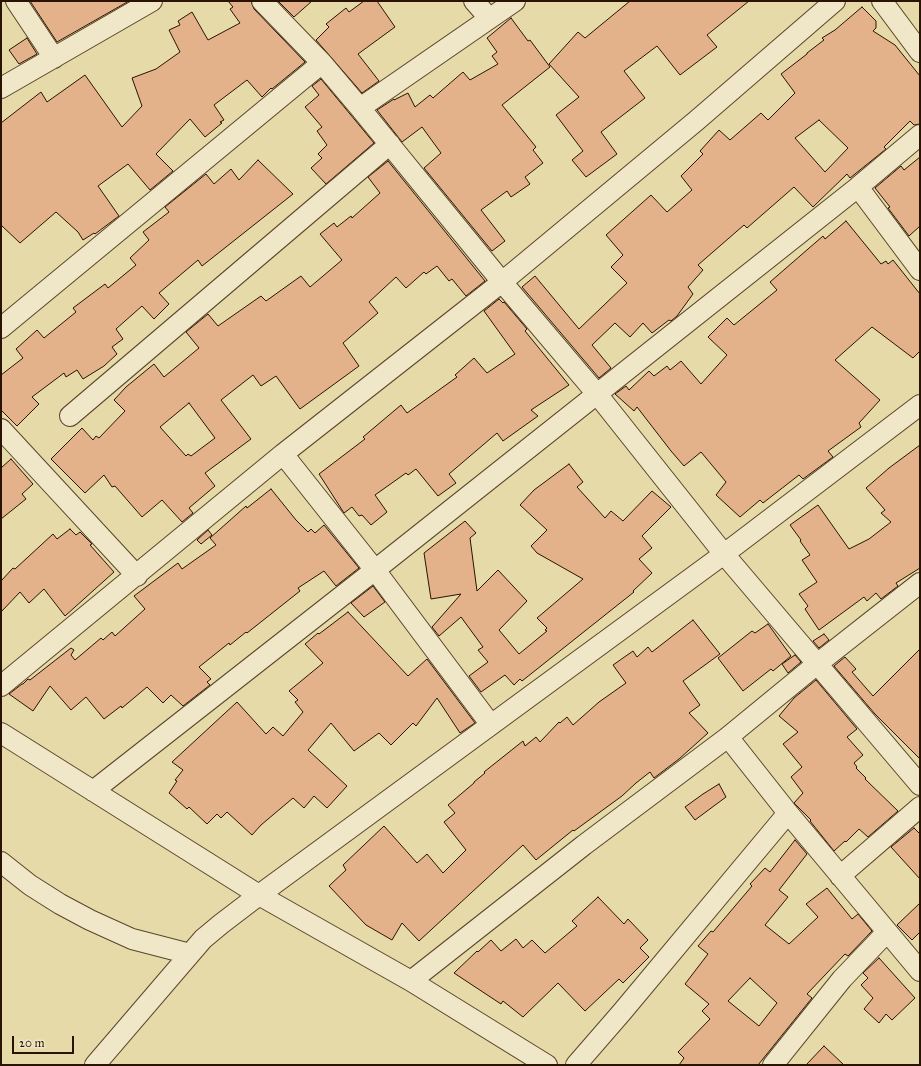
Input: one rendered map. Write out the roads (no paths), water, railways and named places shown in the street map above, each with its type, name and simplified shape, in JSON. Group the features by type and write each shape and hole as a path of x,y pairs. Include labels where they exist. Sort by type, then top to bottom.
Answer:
{"street":[{"path":"16,1 54,58"},
{"path":"1,88 152,1"},
{"path":"262,1 322,63 360,108 502,282 597,394 724,554 920,785"},
{"path":"474,1 490,18"},
{"path":"360,108 515,1"},
{"path":"1,686 137,576 283,454 502,282 696,121 835,1"},
{"path":"882,1 920,52"},
{"path":"1,328 322,63"},
{"path":"93,791 375,570 858,187 920,136"},
{"path":"70,416 390,144"},
{"path":"858,187 920,270"},
{"path":"95,1065 203,939 259,895 724,554 920,405"},
{"path":"1,429 137,576"},
{"path":"283,454 375,570 490,725"},
{"path":"411,981 584,845 728,737 817,664 920,583"},
{"path":"1,733 259,895 411,981 547,1065"},
{"path":"728,737 788,813 920,971"},
{"path":"840,876 920,807"},
{"path":"576,1065 788,813"},
{"path":"1,862 30,885 60,904 90,920 132,939 190,954"},
{"path":"773,1065 842,979 887,932"}]}
